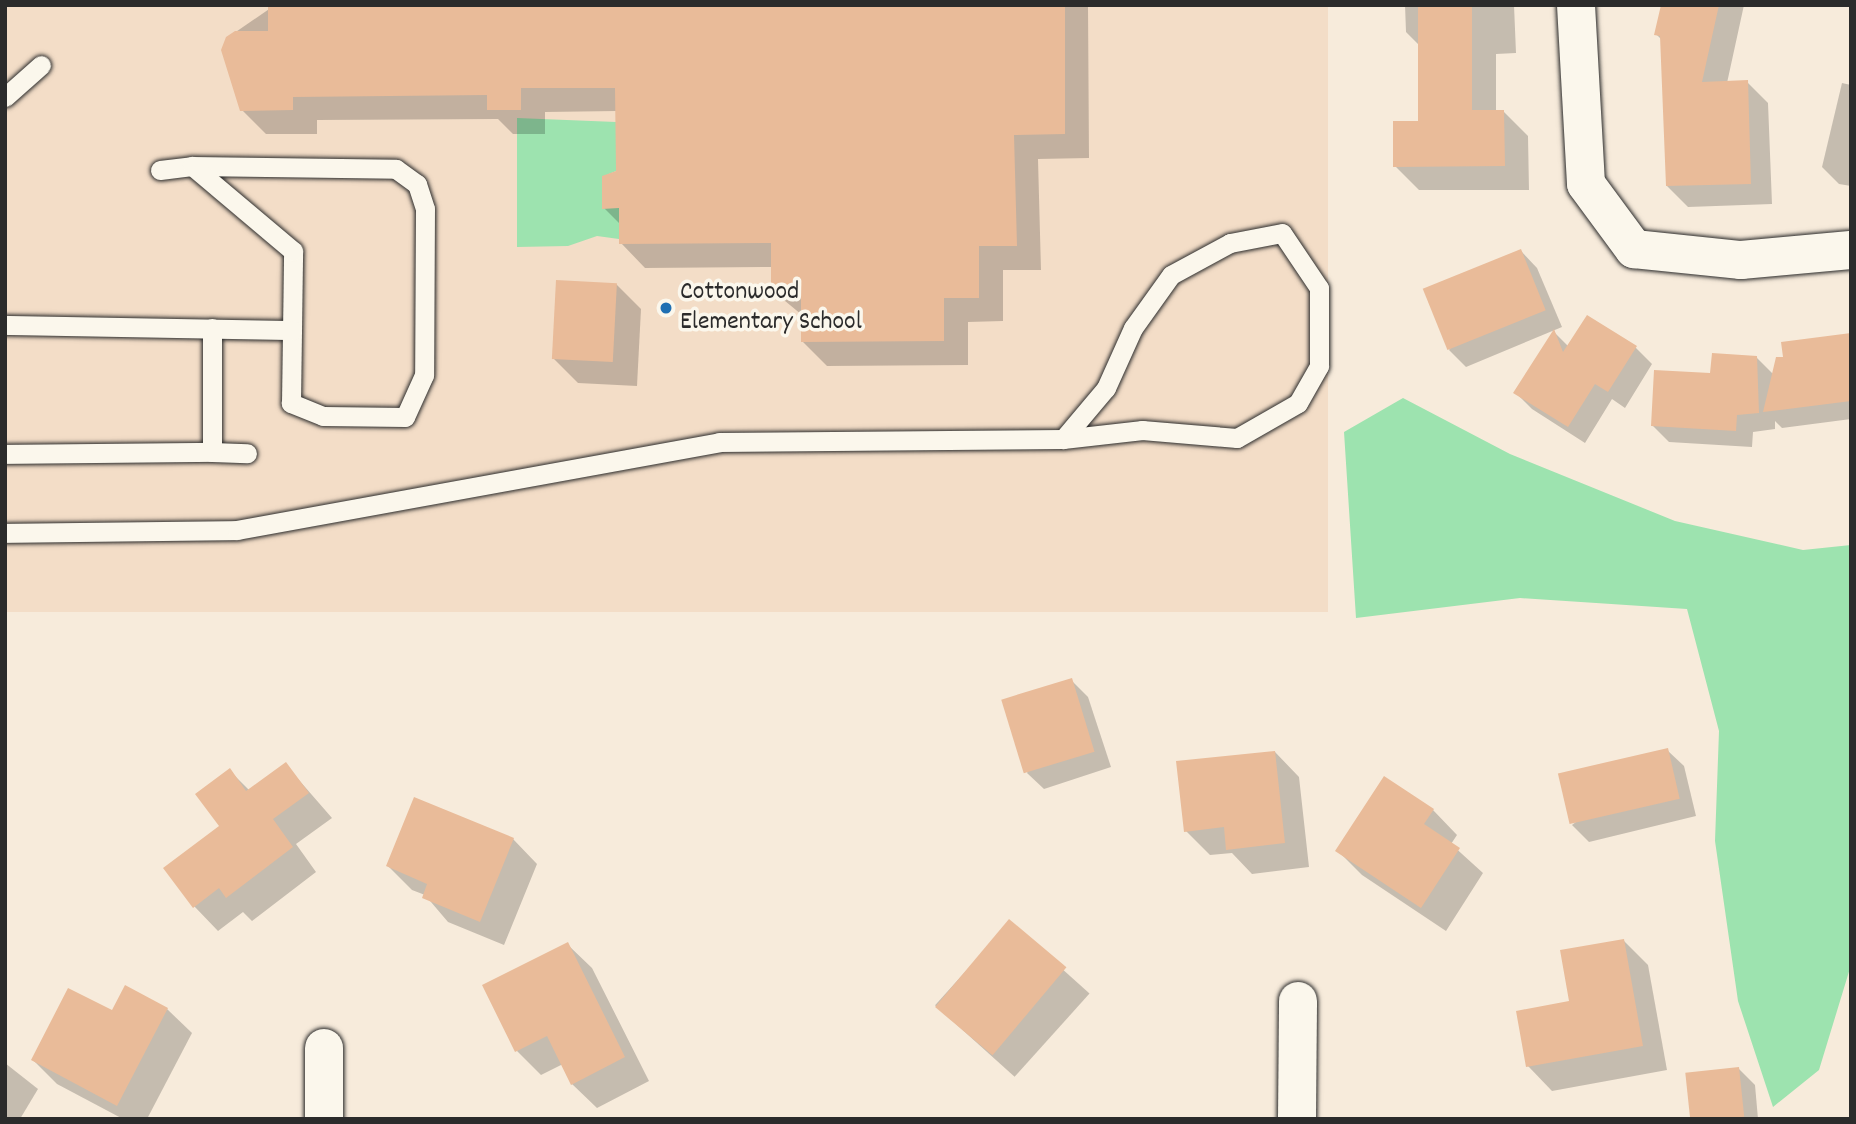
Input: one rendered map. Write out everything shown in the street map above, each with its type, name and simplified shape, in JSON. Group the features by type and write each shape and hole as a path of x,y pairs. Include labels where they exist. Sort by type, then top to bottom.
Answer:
{"street":[{"path":"1576,5 1586,184 1634,249 1741,260 1851,250"},
{"path":"1297,1119 1298,1001"},
{"path":"324,1048 324,1119"}],"lane":[{"path":"5,97 41,65"},
{"path":"160,170 192,166 396,169 417,184 425,208 424,374 405,417 323,416 291,403 293,251 192,166"},
{"path":"5,534 237,530 719,442 1063,439 1142,430 1237,438 1298,403 1319,366 1319,288 1282,233 1230,243 1171,275 1133,328 1106,388 1063,439"},
{"path":"5,325 292,330"},
{"path":"212,328 212,452"},
{"path":"5,454 247,453"}],"shaded area":[{"name":"Cottonwood Elementary School","path":"5,5 1328,5 1328,612 5,612"}],"green space":[{"path":"517,118 616,122 616,171 602,177 603,208 619,208 619,239 597,236 568,246 517,247"},
{"path":"1403,398 1510,454 1675,521 1803,550 1851,545 1851,965 1819,1070 1773,1107 1738,1001 1715,841 1719,731 1687,609 1520,598 1356,618 1344,432"}],"building":[{"path":"268,5 1065,5 1065,134 1014,135 1017,246 979,246 979,298 944,298 944,341 801,342 801,292 771,292 771,243 619,244 619,208 602,209 602,176 616,171 615,88 521,88 521,110 487,110 487,95 293,97 293,110 240,111 221,50 226,37 235,31 268,31"},
{"path":"1418,5 1472,5 1472,110 1504,110 1505,166 1393,167 1393,121 1418,121"},
{"path":"1661,5 1719,5 1702,82 1748,80 1751,184 1666,186 1660,36 1654,35"},
{"path":"1521,249 1546,310 1447,350 1423,289"},
{"path":"556,280 617,283 613,362 552,359"},
{"path":"1587,315 1637,346 1608,392 1595,384 1568,427 1513,393 1554,329 1563,352"},
{"path":"1851,333 1851,401 1763,412 1776,357 1783,357 1781,342"},
{"path":"1712,353 1757,356 1759,413 1737,415 1736,431 1651,426 1654,370 1710,373"},
{"path":"1072,678 1095,752 1024,773 1001,700"},
{"path":"1668,748 1680,799 1570,824 1558,773"},
{"path":"1275,751 1285,843 1226,850 1224,827 1184,832 1176,761"},
{"path":"286,762 309,793 273,819 293,847 226,898 219,888 193,908 163,868 219,826 195,794 230,768 246,791"},
{"path":"1384,776 1434,809 1424,824 1460,848 1421,908 1335,851"},
{"path":"414,797 514,838 480,922 422,898 427,884 386,866"},
{"path":"1009,919 1066,967 993,1055 935,1007"},
{"path":"1624,939 1643,1046 1526,1067 1516,1011 1569,1001 1560,950"},
{"path":"568,942 625,1057 571,1085 547,1036 515,1052 482,985"},
{"path":"125,985 168,1008 117,1106 31,1060 68,988 112,1010"},
{"path":"1739,1067 1744,1117 1690,1119 1685,1073"}],"place":[{"name":"Cottonwood Elementary School","path":"666,308"}]}
